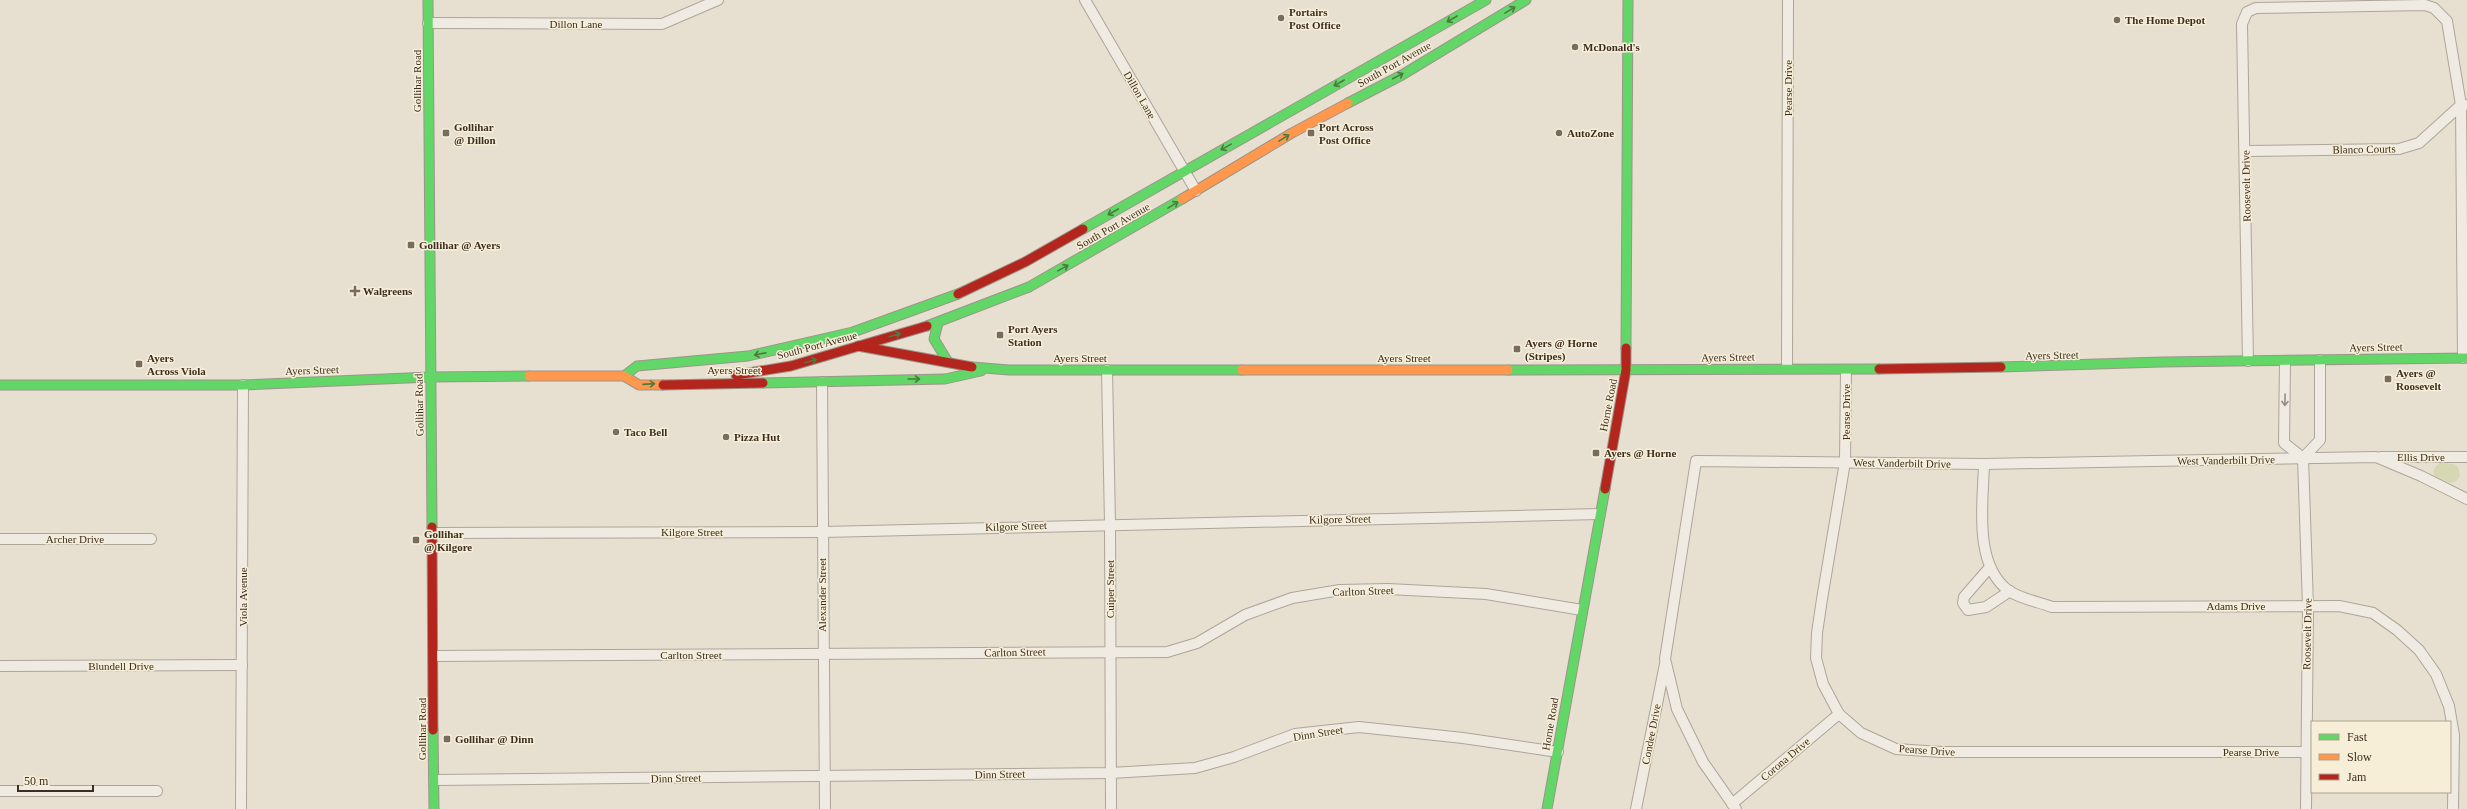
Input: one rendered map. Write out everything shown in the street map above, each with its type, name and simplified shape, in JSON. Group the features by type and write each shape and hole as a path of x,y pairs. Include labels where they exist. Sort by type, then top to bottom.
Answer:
{"main road":[{"name":"Gollihar Road","path":"428,0 434,809"},
{"name":"South Port Avenue","path":"852,332 924,308 994,278 1486,0"},
{"name":"South Port Avenue","path":"676,383 791,366 938,323 1029,287 1139,226 1292,133 1408,71 1526,0"},
{"name":"Horne Road","path":"1547,809 1626,370 1628,0"},
{"path":"938,323 934,339 948,362"},
{"name":"Ayers Street","path":"624,376 637,366 748,356 852,332"},
{"name":"Ayers Street","path":"858,346 989,369 1107,370 1626,370 1787,368 1846,370 2286,360 2465,358"},
{"name":"Ayers Street","path":"0,384 243,385 431,377 624,376 639,385 676,383 945,379 989,369"}],"street":[{"name":"Dillon Lane","path":"428,23 662,24 718,0"},
{"name":"Dillon Lane","path":"1085,0 1196,191"},
{"name":"Pearse Drive","path":"1787,368 1788,0"},
{"name":"Roosevelt Drive","path":"2248,361 2246,151 2242,24 2247,12 2256,8 2336,3"},
{"path":"2336,3 2425,5 2434,8 2447,21 2464,105 2465,358"},
{"name":"Blanco Courts","path":"2246,151 2399,149 2419,143 2464,105"},
{"path":"2286,360 2284,443 2303,458 2320,440 2320,360"},
{"name":"Cuiper Street","path":"1107,370 1110,523 1111,809"},
{"name":"Pearse Drive","path":"1846,370 1845,462 1820,612 1816,658 1823,684 1839,714 1861,733 1896,749 1941,752 2305,752"},
{"name":"Alexander Street","path":"822,382 822,655 825,809"},
{"name":"Viola Avenue","path":"241,809 243,385"},
{"name":"West Vanderbilt Drive","path":"1734,806 1703,762 1677,709 1665,659 1696,461 1984,464 2376,457 2421,476 2467,499"},
{"name":"Ellis Drive","path":"2376,457 2467,457"},
{"name":"Roosevelt Drive","path":"2303,458 2308,606 2305,752 2306,809"},
{"name":"Adams Drive","path":"1984,464 1982,530 1990,567 2010,591 2052,607 2340,606 2373,613 2397,630 2419,650 2436,674 2449,706 2454,735 2453,809"},
{"name":"Kilgore Street","path":"433,533 823,532 1110,523 1600,514"},
{"name":"Archer Drive","path":"0,539 151,539"},
{"path":"1990,567 1964,597 1964,603 1968,610 1986,607 2010,591"},
{"name":"Carlton Street","path":"434,656 822,655 1110,651 1167,652 1197,643 1245,615 1292,598 1340,590 1388,589 1486,594 1582,610"},
{"name":"Condee Drive","path":"1636,809 1665,659"},
{"name":"Blundell Drive","path":"0,666 242,665"},
{"name":"Corona Drive","path":"1734,806 1839,714"},
{"name":"Dinn Street","path":"434,780 1111,773 1194,768 1234,757 1295,734 1359,727 1463,738 1558,752"},
{"path":"0,791 157,791"}],"green space":[{"path":"2440,463 2454,464 2458,467 2460,475 2457,481 2450,483 2435,477 2433,471"}],"traffic: fast":[{"path":"428,0 432,527"},
{"path":"1083,229 1486,0"},
{"path":"1348,103 1402,75 1526,0"},
{"path":"1626,348 1628,0"},
{"path":"927,326 1029,287 1182,199"},
{"path":"624,376 637,366 748,356 853,332 958,294"},
{"path":"938,323 934,339 948,362"},
{"path":"2001,367 2162,362 2467,358"},
{"path":"972,367 1009,370 1242,370"},
{"path":"1508,370 1879,369"},
{"path":"763,383 945,379 981,371"},
{"path":"0,385 243,385 431,377 529,376"},
{"path":"1547,809 1605,489"},
{"path":"433,730 434,809"}],"traffic: slow":[{"path":"1182,199 1292,133 1348,103"},
{"path":"1242,370 1508,370"},
{"path":"529,376 624,376 639,385 663,385"}],"traffic: jam":[{"path":"958,294 1025,262 1083,229"},
{"path":"736,375 791,366 927,326"},
{"path":"858,346 972,367"},
{"path":"1605,489 1626,370 1626,348"},
{"path":"1879,369 2001,367"},
{"path":"663,385 763,383"},
{"path":"432,527 433,730"}],"place":[{"name":"Portairs Post Office","path":"1281,18"},
{"name":"The Home Depot","path":"2117,20"},
{"name":"McDonald's","path":"1575,47"},
{"name":"Gollihar @ Dillon","path":"446,133"},
{"name":"Port Across Post Office","path":"1311,133"},
{"name":"AutoZone","path":"1559,133"},
{"name":"Gollihar @ Ayers","path":"411,245"},
{"name":"Walgreens","path":"355,291"},
{"name":"Port Ayers Station","path":"1000,335"},
{"name":"Ayers @ Horne (Stripes)","path":"1517,349"},
{"name":"Ayers Across Viola","path":"139,364"},
{"name":"Ayers @ Roosevelt","path":"2388,379"},
{"name":"Taco Bell","path":"616,432"},
{"name":"Pizza Hut","path":"726,437"},
{"name":"Ayers @ Horne","path":"1596,453"},
{"name":"Gollihar @ Kilgore","path":"416,540"},
{"name":"Gollihar @ Dinn","path":"447,739"}]}
